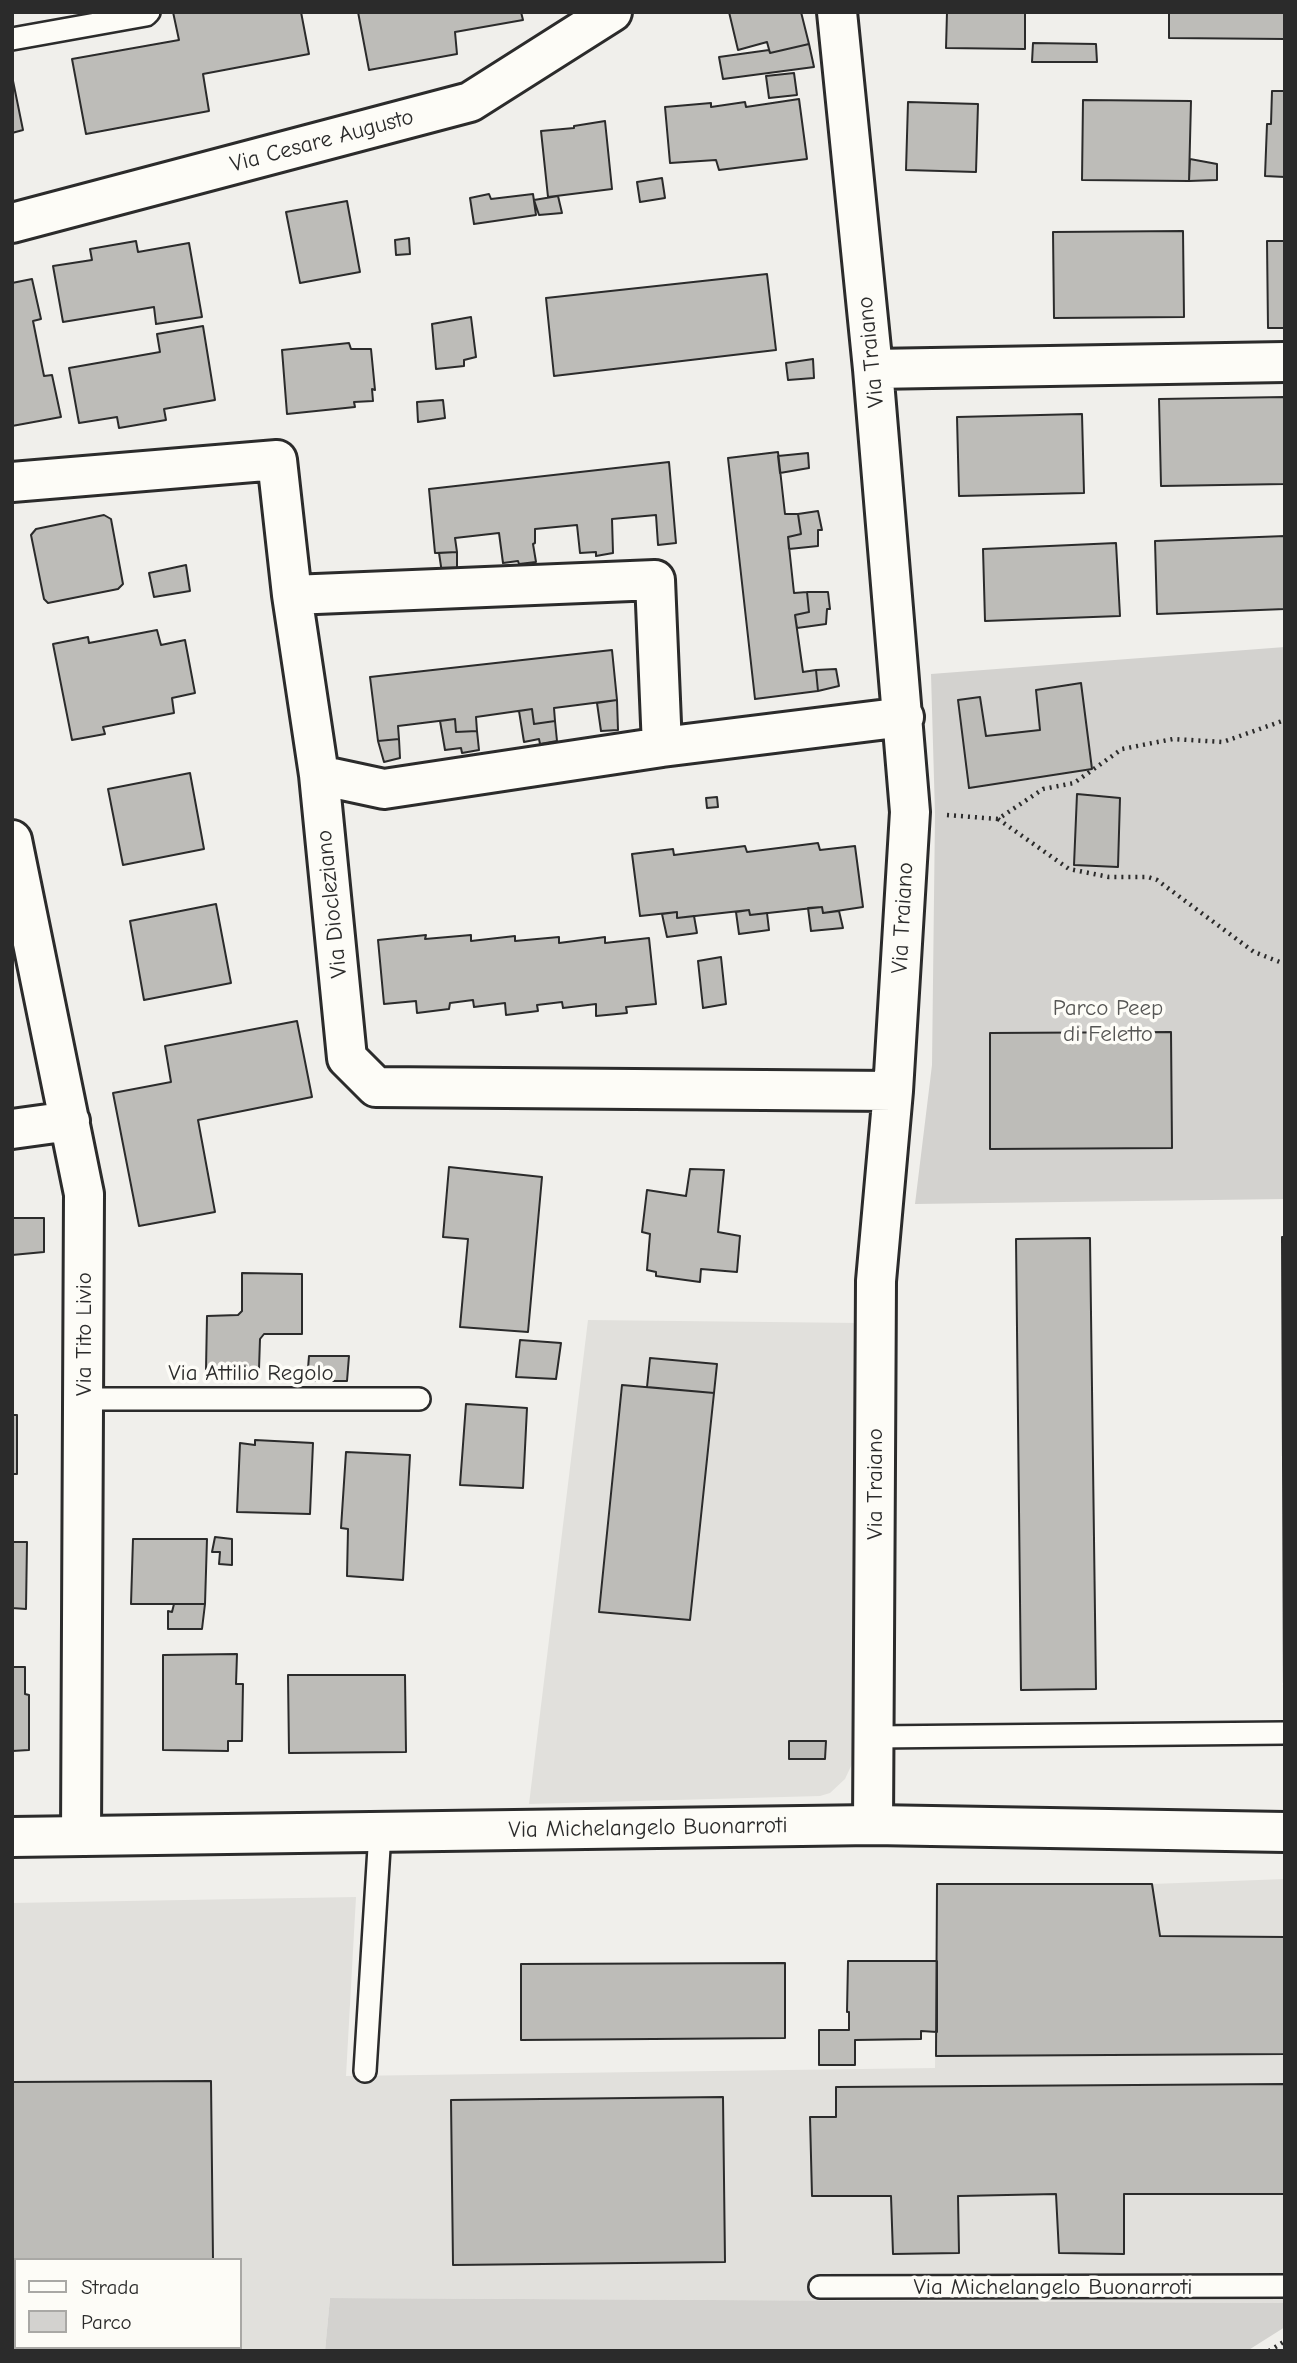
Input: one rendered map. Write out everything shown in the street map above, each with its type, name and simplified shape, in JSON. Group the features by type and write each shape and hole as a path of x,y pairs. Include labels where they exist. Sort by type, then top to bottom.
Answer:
{"street":[{"name":"Via Cesare Augusto","path":"12,223 470,102 612,12"},
{"name":"Via Traiano","path":"837,12 873,369 910,812 893,1091 876,1281 873,1825"},
{"path":"873,369 1285,362"},
{"name":"Via Diocleziano","path":"12,482 276,460 292,595 319,775 347,1058 376,1087 893,1091"},
{"path":"292,595 655,580 662,747"},
{"path":"319,775 384,789 662,747 904,717"},
{"name":"Via Tito Livio","path":"12,840 84,1194 81,1836"},
{"path":"12,1129 70,1121"},
{"name":"Via Michelangelo Buonarroti","path":"12,1838 873,1825 1285,1832"}],"lane":[{"path":"12,39 146,15 149,12"},
{"name":"Via Attilio Regolo","path":"83,1399 419,1399"},
{"path":"874,1738 1285,1733"},
{"path":"365,2071 380,1832"},
{"name":"Via Michelangelo Buonarroti","path":"820,2287 1285,2286"}],"path":[{"path":"998,819 1043,789 1074,783 1122,749 1173,739 1223,742 1285,720"},
{"path":"910,812 998,819 1069,869 1093,876 1148,877 1157,880 1254,952 1285,964"},
{"path":"1269,2351 1285,2340"}],"shaded area":[{"path":"588,1320 860,1323 853,1750 852,1764 845,1779 830,1793 820,1796 529,1804"},
{"path":"1285,1879 1285,2303 330,2298 325,2351 12,2351 12,1903 356,1897 346,2076 935,2068 937,1884 1152,1884"}],"green space":[{"name":"Parco Peep di Feletto","path":"1285,647 1285,1199 915,1204 932,1065 935,814 931,674"},
{"path":"330,2298 1285,2303 1285,2327 1247,2351 325,2351"}],"building":[{"path":"173,12 301,12 309,54 203,74 209,111 86,134 72,59 179,40"},
{"path":"358,12 521,12 523,20 455,32 457,54 369,70"},
{"path":"729,12 801,12 809,44 770,53 767,42 738,50"},
{"path":"947,12 1025,12 1025,49 946,48"},
{"path":"1169,12 1285,12 1285,39 1169,38"},
{"path":"1033,43 1096,44 1097,62 1032,62"},
{"path":"809,44 814,67 723,79 719,57 769,50 770,53"},
{"path":"794,73 797,95 769,98 766,76"},
{"path":"12,76 23,130 12,133"},
{"path":"1272,91 1285,91 1285,177 1265,176 1267,124 1271,124"},
{"path":"799,99 807,159 719,170 716,160 670,163 665,107 711,103 711,107 745,102 746,107"},
{"path":"1083,100 1191,101 1189,181 1082,180"},
{"path":"908,102 978,104 976,172 906,170"},
{"path":"605,121 612,189 548,197 541,131 574,128"},
{"path":"1190,159 1217,164 1217,180 1189,181"},
{"path":"662,178 665,198 640,202 637,182"},
{"path":"489,194 491,199 533,194 536,215 474,224 470,198"},
{"path":"558,196 562,213 539,215 534,200"},
{"path":"347,201 360,272 300,283 286,212"},
{"path":"1183,231 1184,317 1054,318 1053,232"},
{"path":"409,238 410,254 396,255 395,240"},
{"path":"136,241 138,252 189,243 202,317 156,324 154,307 63,322 53,266 92,260 90,249"},
{"path":"1267,241 1285,241 1285,328 1268,328"},
{"path":"767,274 776,350 554,376 546,298"},
{"path":"32,279 41,319 33,321 44,376 52,375 61,417 12,426 12,283"},
{"path":"471,317 476,357 464,360 464,366 436,369 432,324"},
{"path":"203,326 215,400 164,409 166,420 119,428 117,417 79,423 69,368 160,352 157,334"},
{"path":"349,343 351,349 371,349 375,390 372,389 373,401 354,402 355,407 287,414 282,350"},
{"path":"813,359 814,378 788,380 786,363"},
{"path":"1285,397 1285,484 1161,486 1159,399"},
{"path":"443,400 445,418 418,422 417,402"},
{"path":"1082,414 1084,493 959,496 957,417"},
{"path":"778,452 785,514 798,514 801,534 788,537 794,593 807,592 809,612 795,615 803,672 816,670 818,691 755,699 728,458"},
{"path":"808,453 809,468 780,473 778,456"},
{"path":"669,462 676,543 658,545 656,515 612,519 613,553 596,556 596,552 580,553 577,525 535,529 533,544 536,562 503,563 499,533 455,538 457,552 435,553 429,489"},
{"path":"818,511 822,530 818,530 818,546 789,549 788,537 801,534 798,514"},
{"path":"104,515 111,519 123,584 118,589 48,603 44,599 31,535 36,529"},
{"path":"1285,536 1285,609 1157,614 1155,541"},
{"path":"1116,543 1120,616 985,621 983,549"},
{"path":"457,552 457,571 442,573 439,553"},
{"path":"186,565 190,591 154,597 149,573"},
{"path":"807,592 828,592 830,609 827,609 826,624 797,628 795,615 809,612"},
{"path":"157,630 161,645 185,640 195,693 172,698 174,713 103,727 105,734 72,740 53,644 88,637 89,643"},
{"path":"612,650 617,700 554,708 555,721 534,724 532,709 476,717 477,731 456,732 455,719 398,726 399,739 378,741 370,677"},
{"path":"836,669 839,686 818,691 816,670"},
{"path":"1081,683 1092,769 969,788 958,700 980,697 986,736 1040,730 1036,690"},
{"path":"617,700 618,730 601,731 597,703"},
{"path":"532,709 534,724 555,721 557,741 540,744 539,739 524,742 519,711"},
{"path":"455,719 456,732 477,731 479,750 462,753 461,748 445,750 440,721"},
{"path":"399,739 400,758 384,762 378,741"},
{"path":"190,773 204,849 123,865 108,789"},
{"path":"1077,794 1120,798 1118,867 1074,865"},
{"path":"717,797 718,807 707,808 706,798"},
{"path":"818,843 820,850 855,846 863,907 823,913 822,907 750,915 749,910 677,918 677,912 640,916 632,854 673,849 674,855 745,846 747,852"},
{"path":"216,904 231,983 144,1000 130,921"},
{"path":"822,907 823,913 839,911 843,928 811,931 808,908"},
{"path":"749,910 750,915 767,913 769,930 739,934 736,912"},
{"path":"677,912 677,918 694,916 697,933 667,937 662,914"},
{"path":"426,935 425,939 471,935 471,941 515,936 515,941 559,937 559,943 605,937 605,943 649,938 656,1004 626,1007 627,1013 596,1016 596,1004 563,1008 562,1002 537,1005 538,1011 506,1015 505,1003 474,1007 473,1000 450,1003 449,1009 417,1013 416,1001 384,1004 378,940"},
{"path":"721,957 726,1004 703,1008 698,961"},
{"path":"297,1021 312,1097 198,1120 215,1212 139,1226 113,1093 171,1082 165,1046"},
{"path":"1171,1032 1172,1148 990,1149 990,1033"},
{"path":"449,1167 542,1177 528,1332 460,1327 468,1239 443,1237"},
{"path":"690,1169 724,1170 718,1232 740,1236 737,1272 701,1269 700,1282 656,1276 656,1272 647,1270 650,1234 642,1232 647,1190 686,1196"},
{"path":"12,1218 44,1218 44,1252 12,1255"},
{"path":"1282,1237 1285,1237 1285,1688 1284,1688"},
{"path":"1090,1238 1096,1689 1021,1690 1016,1239"},
{"path":"242,1273 302,1274 302,1334 264,1334 260,1339 259,1369 206,1369 207,1316 238,1315 242,1311"},
{"path":"520,1340 561,1343 556,1379 516,1377"},
{"path":"309,1356 349,1356 347,1381 307,1381"},
{"path":"650,1358 717,1364 714,1393 647,1387"},
{"path":"622,1385 714,1393 690,1620 599,1612"},
{"path":"466,1404 527,1408 523,1488 460,1485"},
{"path":"12,1415 17,1415 17,1474 12,1474"},
{"path":"255,1440 313,1443 310,1514 237,1512 240,1443 255,1445"},
{"path":"346,1452 410,1455 403,1580 347,1576 348,1529 341,1528"},
{"path":"215,1537 232,1539 232,1565 219,1564 220,1552 212,1552"},
{"path":"133,1539 207,1539 205,1604 131,1604"},
{"path":"12,1542 27,1542 26,1609 12,1608"},
{"path":"174,1604 205,1604 202,1629 168,1629 168,1611 172,1612"},
{"path":"237,1654 236,1684 243,1684 242,1741 228,1741 228,1751 163,1750 163,1655"},
{"path":"12,1667 25,1667 25,1694 29,1695 29,1750 12,1751"},
{"path":"288,1675 405,1675 406,1752 289,1753"},
{"path":"789,1741 826,1741 825,1759 789,1759"},
{"path":"937,1884 1152,1884 1160,1936 1285,1937 1285,2054 936,2056"},
{"path":"848,1961 937,1961 937,2032 921,2031 921,2039 855,2040 855,2065 819,2065 819,2030 849,2030"},
{"path":"785,1963 785,2038 521,2040 521,1964"},
{"path":"211,2081 213,2258 14,2258 14,2349 213,2351 12,2351 12,2082"},
{"path":"1285,2084 1285,2194 1124,2194 1124,2254 1059,2253 1056,2194 958,2196 959,2253 893,2254 891,2196 812,2196 810,2117 836,2117 836,2087"},
{"path":"723,2097 725,2262 453,2265 451,2100"}]}
